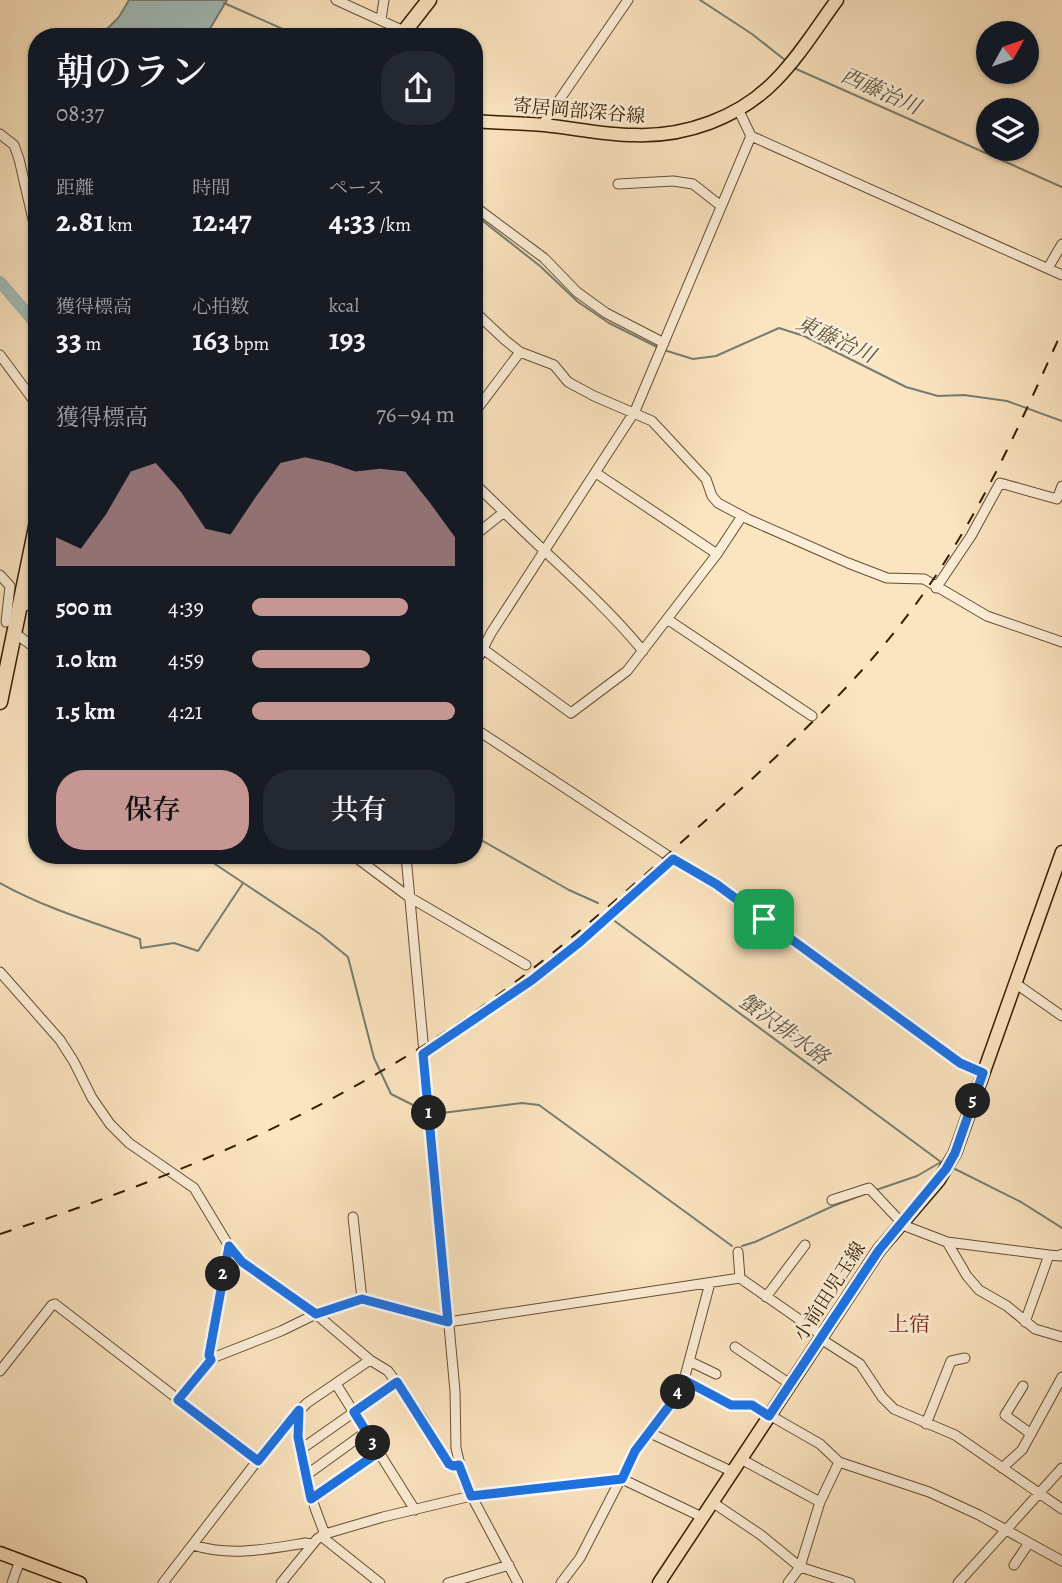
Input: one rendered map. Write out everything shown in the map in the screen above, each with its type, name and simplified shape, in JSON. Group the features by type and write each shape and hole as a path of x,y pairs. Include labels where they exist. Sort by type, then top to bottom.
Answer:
{"highway":[{"path":"407,28 429,0"},
{"path":"0,702 6,625 19,608 28,565"}],"main road":[{"name":"寄居岡部深谷線","path":"483,122 542,125 625,135 650,135 690,129 738,109 775,81 800,52 836,0"},
{"name":"小前田児玉線","path":"659,1583 879,1250 946,1169 955,1153 1062,852"},
{"path":"0,1553 80,1583"}],"street":[{"path":"337,0 381,19 394,28"},
{"path":"381,19 384,0"},
{"path":"542,125 628,0"},
{"path":"738,109 751,136 1062,275"},
{"path":"0,134 14,145 28,198"},
{"path":"742,516 717,554 627,671 572,713 483,649 635,411 751,136"},
{"path":"618,184 673,181 693,184 721,206"},
{"path":"483,213 544,258 577,292 606,313 664,343"},
{"path":"1048,268 1062,244"},
{"path":"483,319 520,352 554,365 568,382 652,421 706,479 712,496 718,503 874,573 898,580 924,579 987,616 1062,642"},
{"path":"483,401 520,352"},
{"path":"0,355 28,393"},
{"path":"596,473 717,554"},
{"path":"936,588 971,536 1000,483 1057,499 1062,486"},
{"path":"483,492 570,574 643,651"},
{"path":"483,529 504,512"},
{"path":"0,575 10,586 6,625 28,642"},
{"path":"19,608 28,605"},
{"path":"667,619 812,716"},
{"path":"483,734 673,859 716,884 960,1063 983,1073"},
{"path":"423,1054 532,980 580,942 673,859"},
{"path":"365,864 410,897 526,965"},
{"path":"407,864 459,1465 471,1496 518,1583"},
{"path":"0,972 60,1040 103,1116 129,1143 194,1188 229,1246 242,1262 316,1314 370,1360 388,1371 449,1464 459,1465"},
{"path":"1015,983 1062,1016"},
{"path":"832,1200 869,1188 900,1223 947,1242 1049,1255 1062,1254"},
{"path":"353,1217 362,1299"},
{"path":"947,1242 979,1290 1007,1306 1035,1329 1062,1337"},
{"path":"766,1297 805,1245"},
{"path":"211,1360 209,1355 229,1246"},
{"path":"737,1252 740,1278"},
{"path":"1025,1322 1049,1255"},
{"path":"178,1400 211,1360 316,1314 362,1299 448,1322 740,1278 860,1364 882,1397 894,1409 955,1435 1062,1509"},
{"path":"561,1583 580,1558 635,1451 673,1401 684,1380 710,1283"},
{"path":"0,1371 55,1304 258,1461"},
{"path":"736,1347 790,1384"},
{"path":"926,1424 951,1361 965,1358"},
{"path":"163,1583 299,1410 370,1360"},
{"path":"689,1361 716,1374"},
{"path":"1002,1468 1022,1450 1062,1377"},
{"path":"684,1380 731,1405 752,1405 820,1444 839,1462 929,1492 1006,1529 1062,1561"},
{"path":"300,1450 397,1382"},
{"path":"336,1384 415,1510"},
{"path":"1023,1386 1005,1415 1031,1434"},
{"path":"299,1410 300,1450 311,1499 323,1535 380,1583"},
{"path":"305,1476 366,1432"},
{"path":"648,1432 733,1472"},
{"path":"311,1499 379,1452"},
{"path":"741,1459 820,1503"},
{"path":"788,1583 800,1567 820,1503 839,1462"},
{"path":"958,1583 1062,1468"},
{"path":"281,1583 323,1535 345,1527 471,1496 622,1479 702,1517"},
{"path":"712,1502 800,1567 850,1583"},
{"path":"1014,1564 1029,1543"},
{"path":"193,1545 217,1552 233,1552 313,1544"},
{"path":"12,1583 20,1560"},
{"path":"448,1583 509,1565"}],"water":[{"path":"129,0 227,0 210,28 108,28 119,17"}],"waterway":[{"name":"西藤治川","path":"700,0 752,34 785,60"},
{"path":"224,3 281,28"},
{"name":"西藤治川","path":"794,68 1062,187"},
{"name":"東藤治川","path":"483,221 540,266 578,302 609,323 659,348"},
{"path":"0,282 28,315"},
{"name":"東藤治川","path":"664,350 693,359 716,356 779,328 804,336 906,387 938,396 964,395 1007,401 1062,421"},
{"name":"蟹沢排水路","path":"483,841 569,890 598,903"},
{"path":"215,864 320,934 348,957 374,1058 391,1094 425,1111"},
{"path":"0,883 51,907 140,939 141,948 174,943 198,951 243,883"},
{"name":"蟹沢排水路","path":"612,919 941,1162 917,1176 876,1190"},
{"path":"434,1114 522,1103 539,1105 732,1246"},
{"name":"蟹沢排水路","path":"955,1169 1021,1202 1062,1228"},
{"path":"742,1246 870,1192"}],"railway":[{"path":"0,1234 182,1169 298,1116 410,1054 464,1019 527,973 587,924 795,739 852,682 904,620 967,526 1017,429 1062,331"}],"district":[{"name":"上宿","path":"909,1324"}],"route":[{"path":"673,859 716,884 764,919 960,1063 983,1073 955,1153 946,1169 891,1233 769,1416 752,1405 731,1405 684,1380 673,1401 635,1451 622,1479 471,1496 459,1465 449,1464 397,1382 354,1412 379,1452 311,1499 298,1437 299,1410 258,1461 178,1400 211,1360 209,1355 229,1246 242,1262 316,1314 362,1299 448,1322 423,1054 532,980 580,942 673,859"}]}
